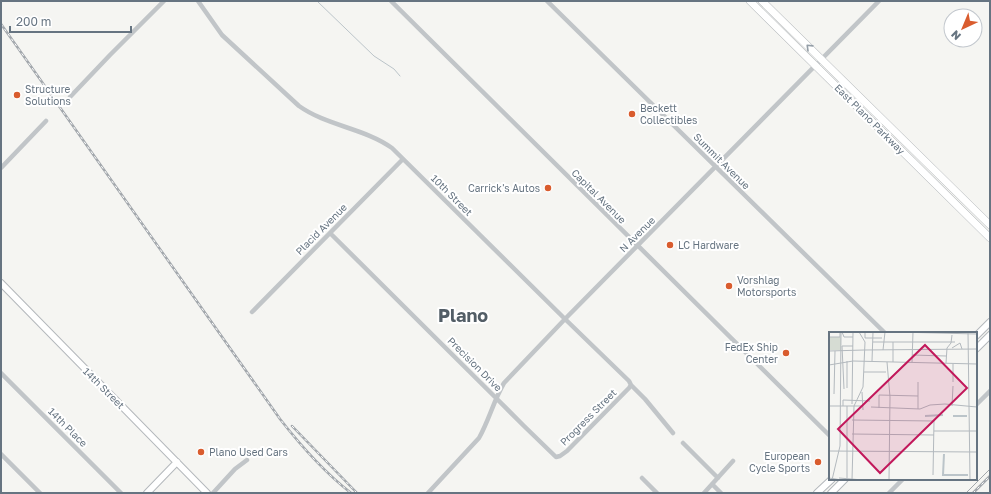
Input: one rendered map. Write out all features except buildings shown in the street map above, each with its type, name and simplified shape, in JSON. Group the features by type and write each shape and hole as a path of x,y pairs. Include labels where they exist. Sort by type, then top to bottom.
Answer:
{"main road":[{"name":"East Plano Parkway","path":"750,1 920,170 989,234"},
{"name":"East Plano Parkway","path":"762,1 990,225"},
{"path":"768,19 774,13"},
{"path":"866,116 873,110"},
{"path":"920,170 927,163"},
{"path":"954,203 957,193"},
{"name":"14th Street","path":"1,283 207,493"},
{"path":"977,348 988,337 978,334 990,322"},
{"path":"147,493 177,462"},
{"path":"817,493 831,480"},
{"path":"830,493 844,480"}],"street":[{"path":"70,98 164,1"},
{"name":"10th Street","path":"198,1 222,35 299,106 324,120 353,129 380,140 392,148 629,381 673,433"},
{"name":"Capital Avenue","path":"391,1 829,435"},
{"name":"Summit Avenue","path":"547,1 884,332"},
{"name":"N Avenue","path":"428,493 480,438 486,427 496,398 504,383 565,319 879,1"},
{"path":"1,168 46,121"},
{"name":"Placid Avenue","path":"252,312 403,159"},
{"name":"Precision Drive","path":"330,232 556,457"},
{"name":"14th Place","path":"1,373 121,493"},
{"name":"Progress Street","path":"556,457 568,451 631,385"},
{"path":"977,404 990,391"},
{"path":"683,443 718,478"},
{"path":"1,454 40,493"},
{"path":"213,493 235,469 247,460"},
{"path":"704,493 733,462"},
{"path":"642,478 657,493"},
{"path":"889,493 902,480"},
{"path":"712,484 721,493"}],"waterway":[{"path":"317,1 374,56 394,69 400,76"}],"tram line":[{"path":"966,493 990,469"}],"railway":[{"path":"1,24 280,419 313,458 351,493"},
{"path":"292,426 357,493"},
{"path":"973,493 990,476"}],"place":[{"name":"Structure Solutions","path":"17,95"},
{"name":"Beckett Collectibles","path":"632,114"},
{"name":"Carrick's Autos","path":"548,188"},
{"name":"LC Hardware","path":"670,245"},
{"name":"Vorshlag Motorsports","path":"729,286"},
{"name":"FedEx Ship Center","path":"786,353"},
{"name":"Plano Used Cars","path":"201,452"},
{"name":"European Cycle Sports","path":"818,462"}],"district":[{"name":"Plano","path":"463,315"}]}
